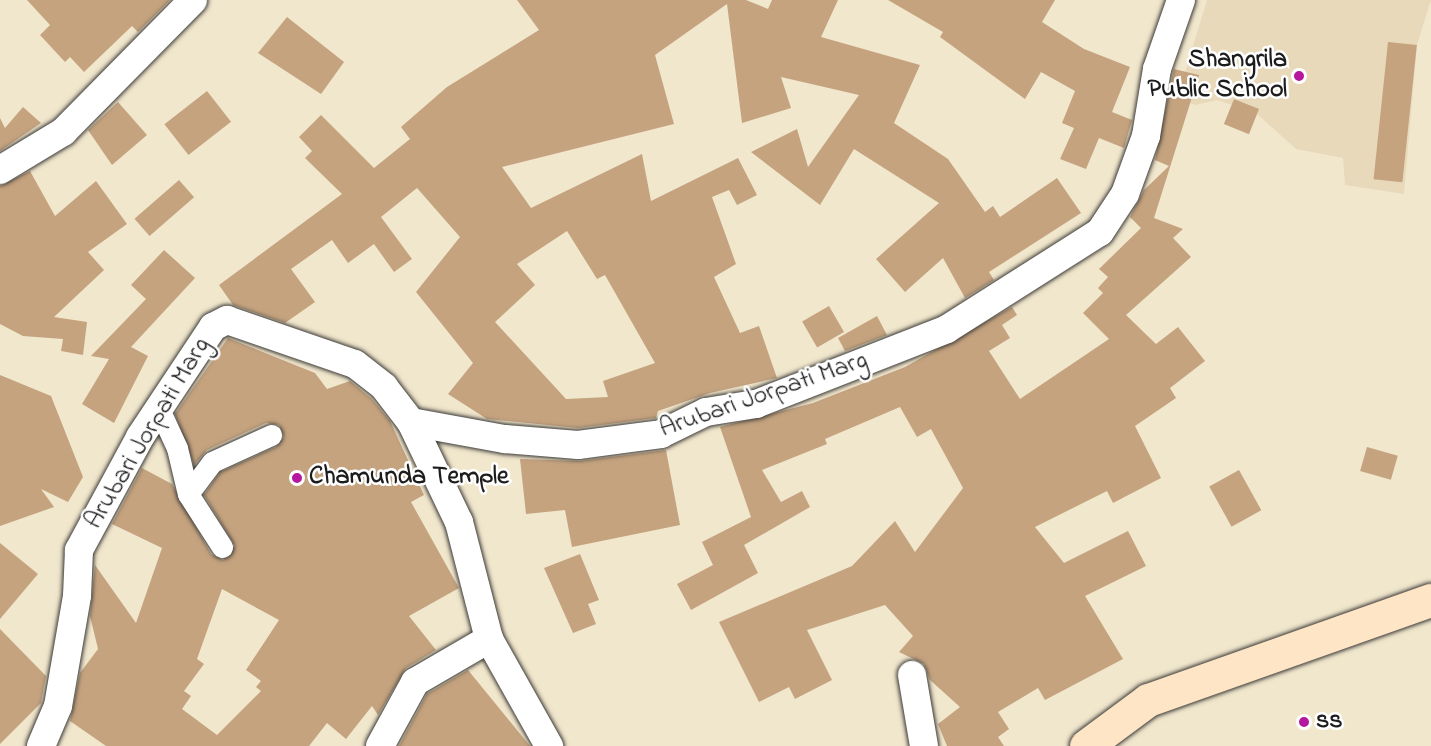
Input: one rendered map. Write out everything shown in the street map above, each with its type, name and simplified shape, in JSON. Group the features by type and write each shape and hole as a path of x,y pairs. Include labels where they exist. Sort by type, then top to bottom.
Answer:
{"main road":[{"path":"1086,746 1148,700 1431,600"}],"street":[{"path":"0,170 63,132 193,0"},
{"name":"Arubari Jorpati Marg","path":"41,746 58,706 77,597 79,550 159,409 213,327 227,320 355,364 384,387 411,422 578,445 661,434 706,412 756,404 947,329 1100,232 1125,194 1146,136 1157,69 1181,0"},
{"path":"159,409 177,448 188,494 222,547"},
{"path":"411,422 456,514 489,639 549,746"},
{"path":"188,494 212,462 271,435"},
{"path":"380,746 415,682 489,639"},
{"path":"912,675 924,746"}],"shaded area":[{"name":"Shangrila Public School","path":"1207,0 1431,0 1417,45 1404,194 1345,185 1343,158 1296,149 1256,113 1217,100 1196,105 1177,99"}],"building":[{"path":"27,0 170,0 138,32 132,26 84,72 70,57 65,62 40,35 50,25"},
{"path":"517,0 746,0 768,9 772,0 838,0 821,37 920,65 894,123 948,159 985,212 993,206 1000,217 1057,178 1081,213 989,272 994,280 965,298 943,258 905,292 876,259 939,203 854,149 820,205 751,152 797,129 808,167 859,95 781,77 791,108 742,123 727,4 655,55 674,124 502,167 531,208 642,154 651,201 738,158 757,195 737,205 729,190 712,197 736,264 714,277 740,333 759,326 777,378 710,393 658,411 656,418 578,428 487,419 448,394 473,363 416,292 460,237 417,188 381,217 412,259 394,272 374,244 348,263 332,240 291,269 315,302 285,323 233,305 219,285 342,194 305,158 312,151 299,137 321,115 374,168 410,139 401,127 447,87 539,30","holes":["567,231 597,279 605,275 655,363 603,381 608,397 566,399 495,322 535,285 517,264"]},
{"path":"888,0 1055,0 1042,22 1084,49 1130,67 1112,112 1132,120 1124,148 1099,138 1086,169 1060,159 1074,128 1062,123 1075,91 1041,72 1025,99 940,37 943,32"},
{"path":"287,17 344,62 321,94 258,53"},
{"path":"1388,42 1417,45 1402,182 1374,179"},
{"path":"1174,69 1199,75 1154,218 1183,229 1173,238 1191,257 1126,315 1156,344 1178,327 1205,361 1170,388 1176,398 1135,426 1161,478 1113,503 1107,491 1035,527 1064,563 1128,531 1146,566 1085,596 1123,659 1045,700 1038,688 998,712 1009,729 998,737 1004,746 947,746 938,724 960,707 930,680 924,664 899,652 913,636 885,605 807,630 832,680 795,699 789,687 759,702 719,622 852,566 895,521 915,552 963,488 931,429 917,437 900,407 825,439 827,444 762,470 781,502 802,491 810,507 744,545 758,573 691,610 677,584 713,565 702,542 751,517 720,427 813,403 905,367 1012,307 1017,315 1002,325 1010,338 989,351 1020,399 1109,339 1083,313 1103,293 1098,288 1108,277 1099,269 1141,228 1130,217 1144,190 1169,166 1155,160"},
{"path":"207,91 231,122 188,155 164,124"},
{"path":"1234,99 1259,109 1249,134 1224,124"},
{"path":"118,102 147,135 112,165 88,130"},
{"path":"23,107 41,123 0,151 0,118 5,128"},
{"path":"30,171 55,216 96,181 127,224 88,252 104,270 54,317 87,322 83,355 61,351 63,339 23,336 0,324 0,186"},
{"path":"179,180 194,197 150,236 134,219"},
{"path":"164,250 195,278 131,347 148,356 114,423 82,404 109,359 91,356 146,299 131,285"},
{"path":"829,306 844,332 817,347 802,322"},
{"path":"877,316 887,335 845,351 838,338"},
{"path":"228,338 315,373 327,389 350,381 372,399 390,421 424,495 411,502 459,588 409,616 436,650 406,668 378,715 372,706 346,739 327,723 309,746 106,746 70,721 80,673 98,649 90,616 95,565 136,623 162,548 112,524 142,468 172,484 211,554 223,560 235,546 204,495 220,472 276,447 284,437 279,425 266,423 207,450 194,465 175,414","holes":["222,589 279,620 246,670 261,681 256,687 261,691 217,735 182,709 191,696 184,691 204,664 197,659"]},
{"path":"0,375 51,396 83,477 68,502 41,489 54,507 0,526"},
{"path":"1367,447 1398,456 1391,480 1360,471"},
{"path":"666,450 680,525 572,547 565,510 526,514 520,459 580,461"},
{"path":"1239,470 1261,510 1232,527 1209,486"},
{"path":"0,543 38,574 0,619"},
{"path":"580,554 599,600 588,604 596,624 573,633 544,568"},
{"path":"0,629 46,676 41,703 0,744"},
{"path":"468,670 530,746 399,746 427,694"}],"place":[{"name":"Shangrila Public School","path":"1299,76"},
{"name":"Chamunda Temple","path":"297,478"},
{"name":"ss","path":"1304,722"}]}
